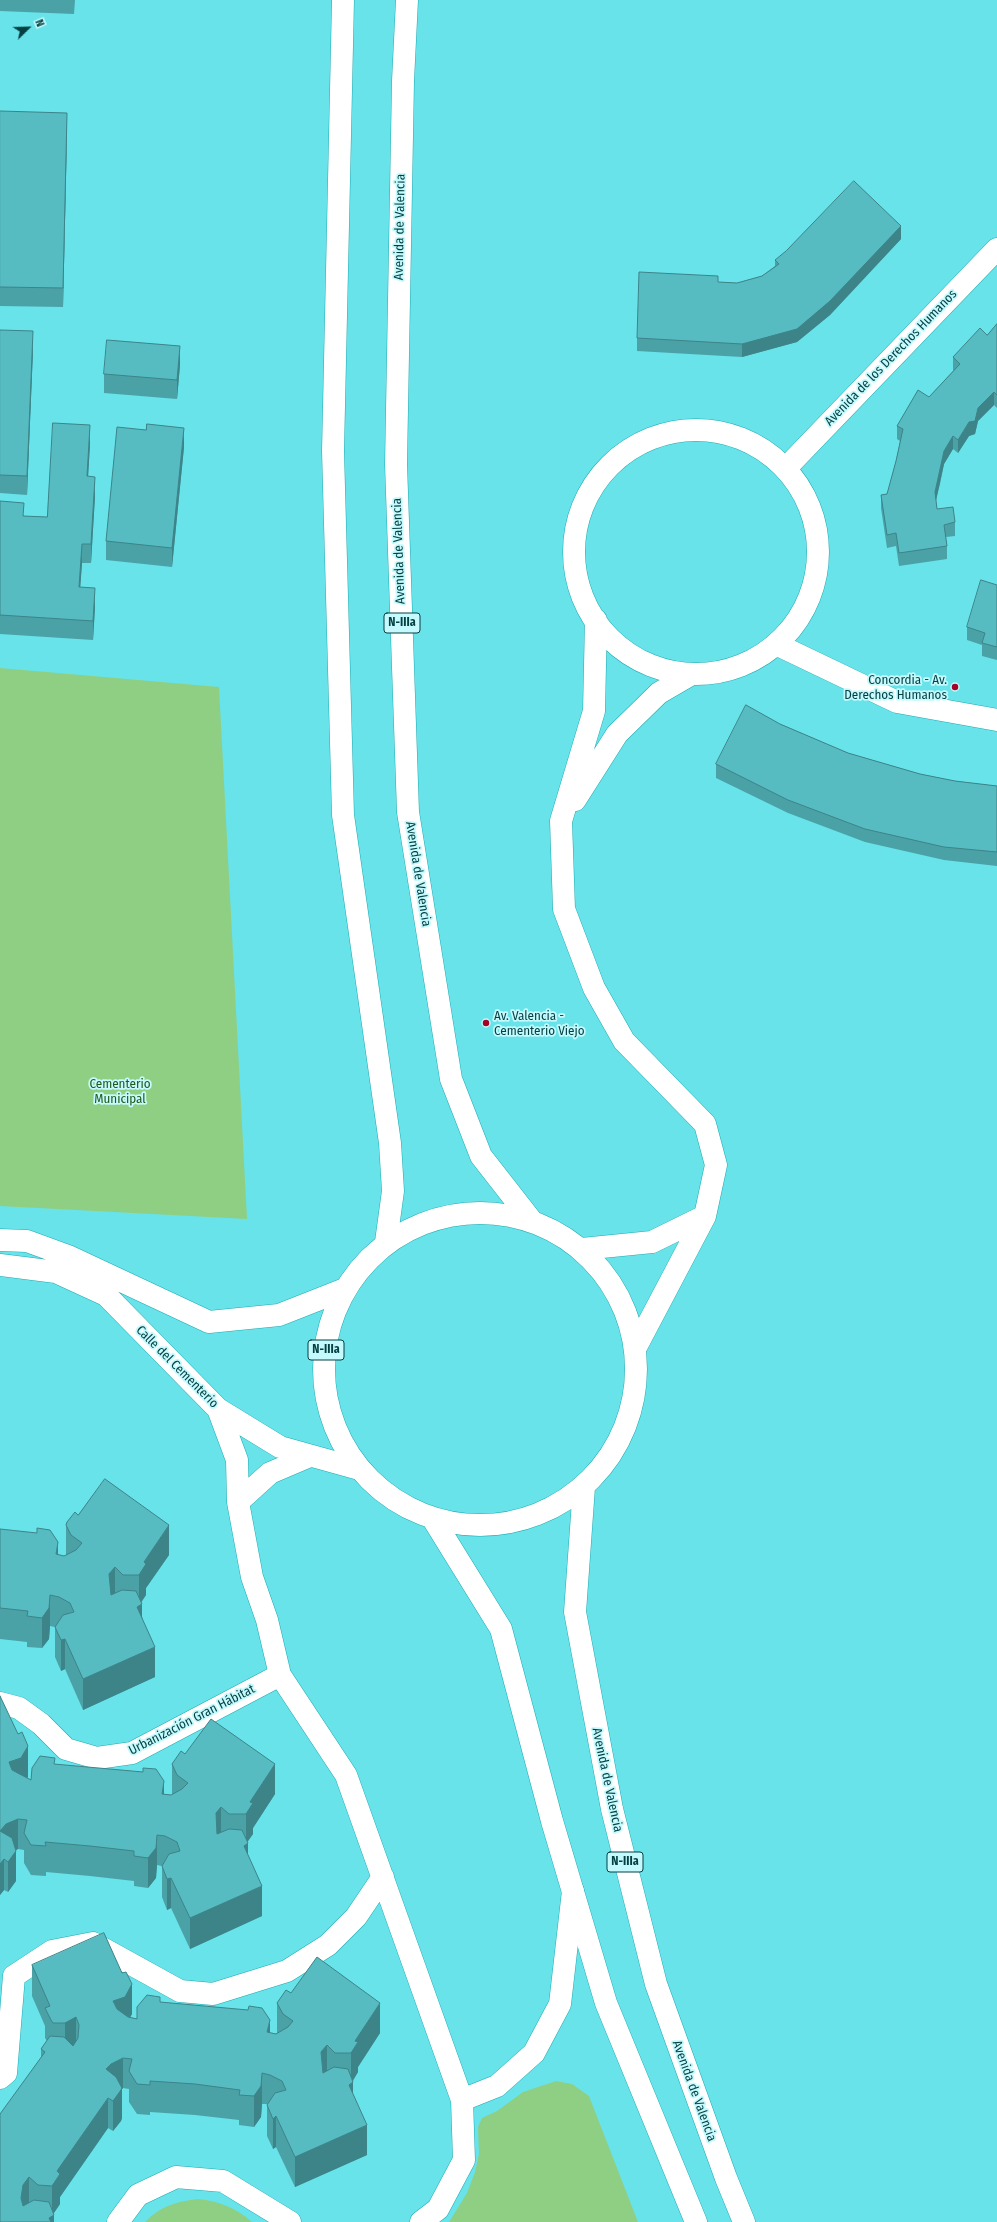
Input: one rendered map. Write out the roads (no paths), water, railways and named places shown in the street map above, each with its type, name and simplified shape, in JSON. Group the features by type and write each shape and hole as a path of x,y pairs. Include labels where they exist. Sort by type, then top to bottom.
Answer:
{"main road":[{"path":"343,0 333,451 343,815 390,1143 393,1192 386,1242"},
{"name":"Avenida de Valencia","path":"407,0 403,81 396,464 408,812 452,1079 481,1156 531,1220"},
{"name":"Avenida de los Derechos Humanos","path":"786,468 997,249"},
{"path":"693,429 729,434 762,448 786,468 815,521 819,550 812,593 780,646 761,657 721,672 690,675 633,657 608,638 585,602 574,556 576,527 591,488 604,470 638,443 693,429"},
{"path":"596,620 594,711 562,821 564,909 594,988 624,1042 704,1124 716,1165 705,1216 636,1347"},
{"path":"780,646 897,702 997,720"},
{"path":"562,821 617,734 659,693 690,675"},
{"name":"N-IIIa","path":"481,1212 531,1220 582,1249 618,1293 636,1347 635,1398 616,1447 584,1487 538,1516 486,1526 433,1519 392,1499 359,1469 335,1428 324,1381 327,1333 345,1289 363,1264 386,1242 431,1219 481,1212"},
{"path":"582,1249 652,1242 705,1216"},
{"path":"0,1240 27,1241 68,1256 209,1322 279,1315 345,1289"},
{"name":"Calle del Cementerio","path":"0,1264 56,1272 106,1295 218,1409 280,1447 359,1469"},
{"path":"218,1409 237,1460 238,1502 252,1577 267,1620 280,1676 346,1775 384,1877 462,2100 464,2160 438,2209 421,2222"},
{"path":"238,1502 270,1474 310,1456"},
{"name":"Avenida de Valencia","path":"584,1487 575,1612 612,1809 656,1984 726,2178 744,2222"},
{"path":"433,1519 501,1629 552,1821 606,2003 696,2222"},
{"name":"Urbanización Gran Hábitat","path":"0,1703 19,1708 41,1724 66,1749 97,1758 132,1753 280,1676"},
{"path":"0,2078 6,2073 14,1976 52,1951 93,1943 180,1991 213,1994 287,1970 328,1945 356,1917 384,1877"},
{"path":"462,2100 498,2086 534,2053 560,2004 573,1891"},
{"path":"118,2222 138,2196 176,2177 223,2181 290,2222"}],"place":[{"name":"Concordia - Av. Derechos Humanos","path":"955,687"},
{"name":"Av. Valencia - Cementerio Viejo","path":"486,1023"}],"park label":[{"name":"Cementerio Municipal","path":"120,1092"}]}
